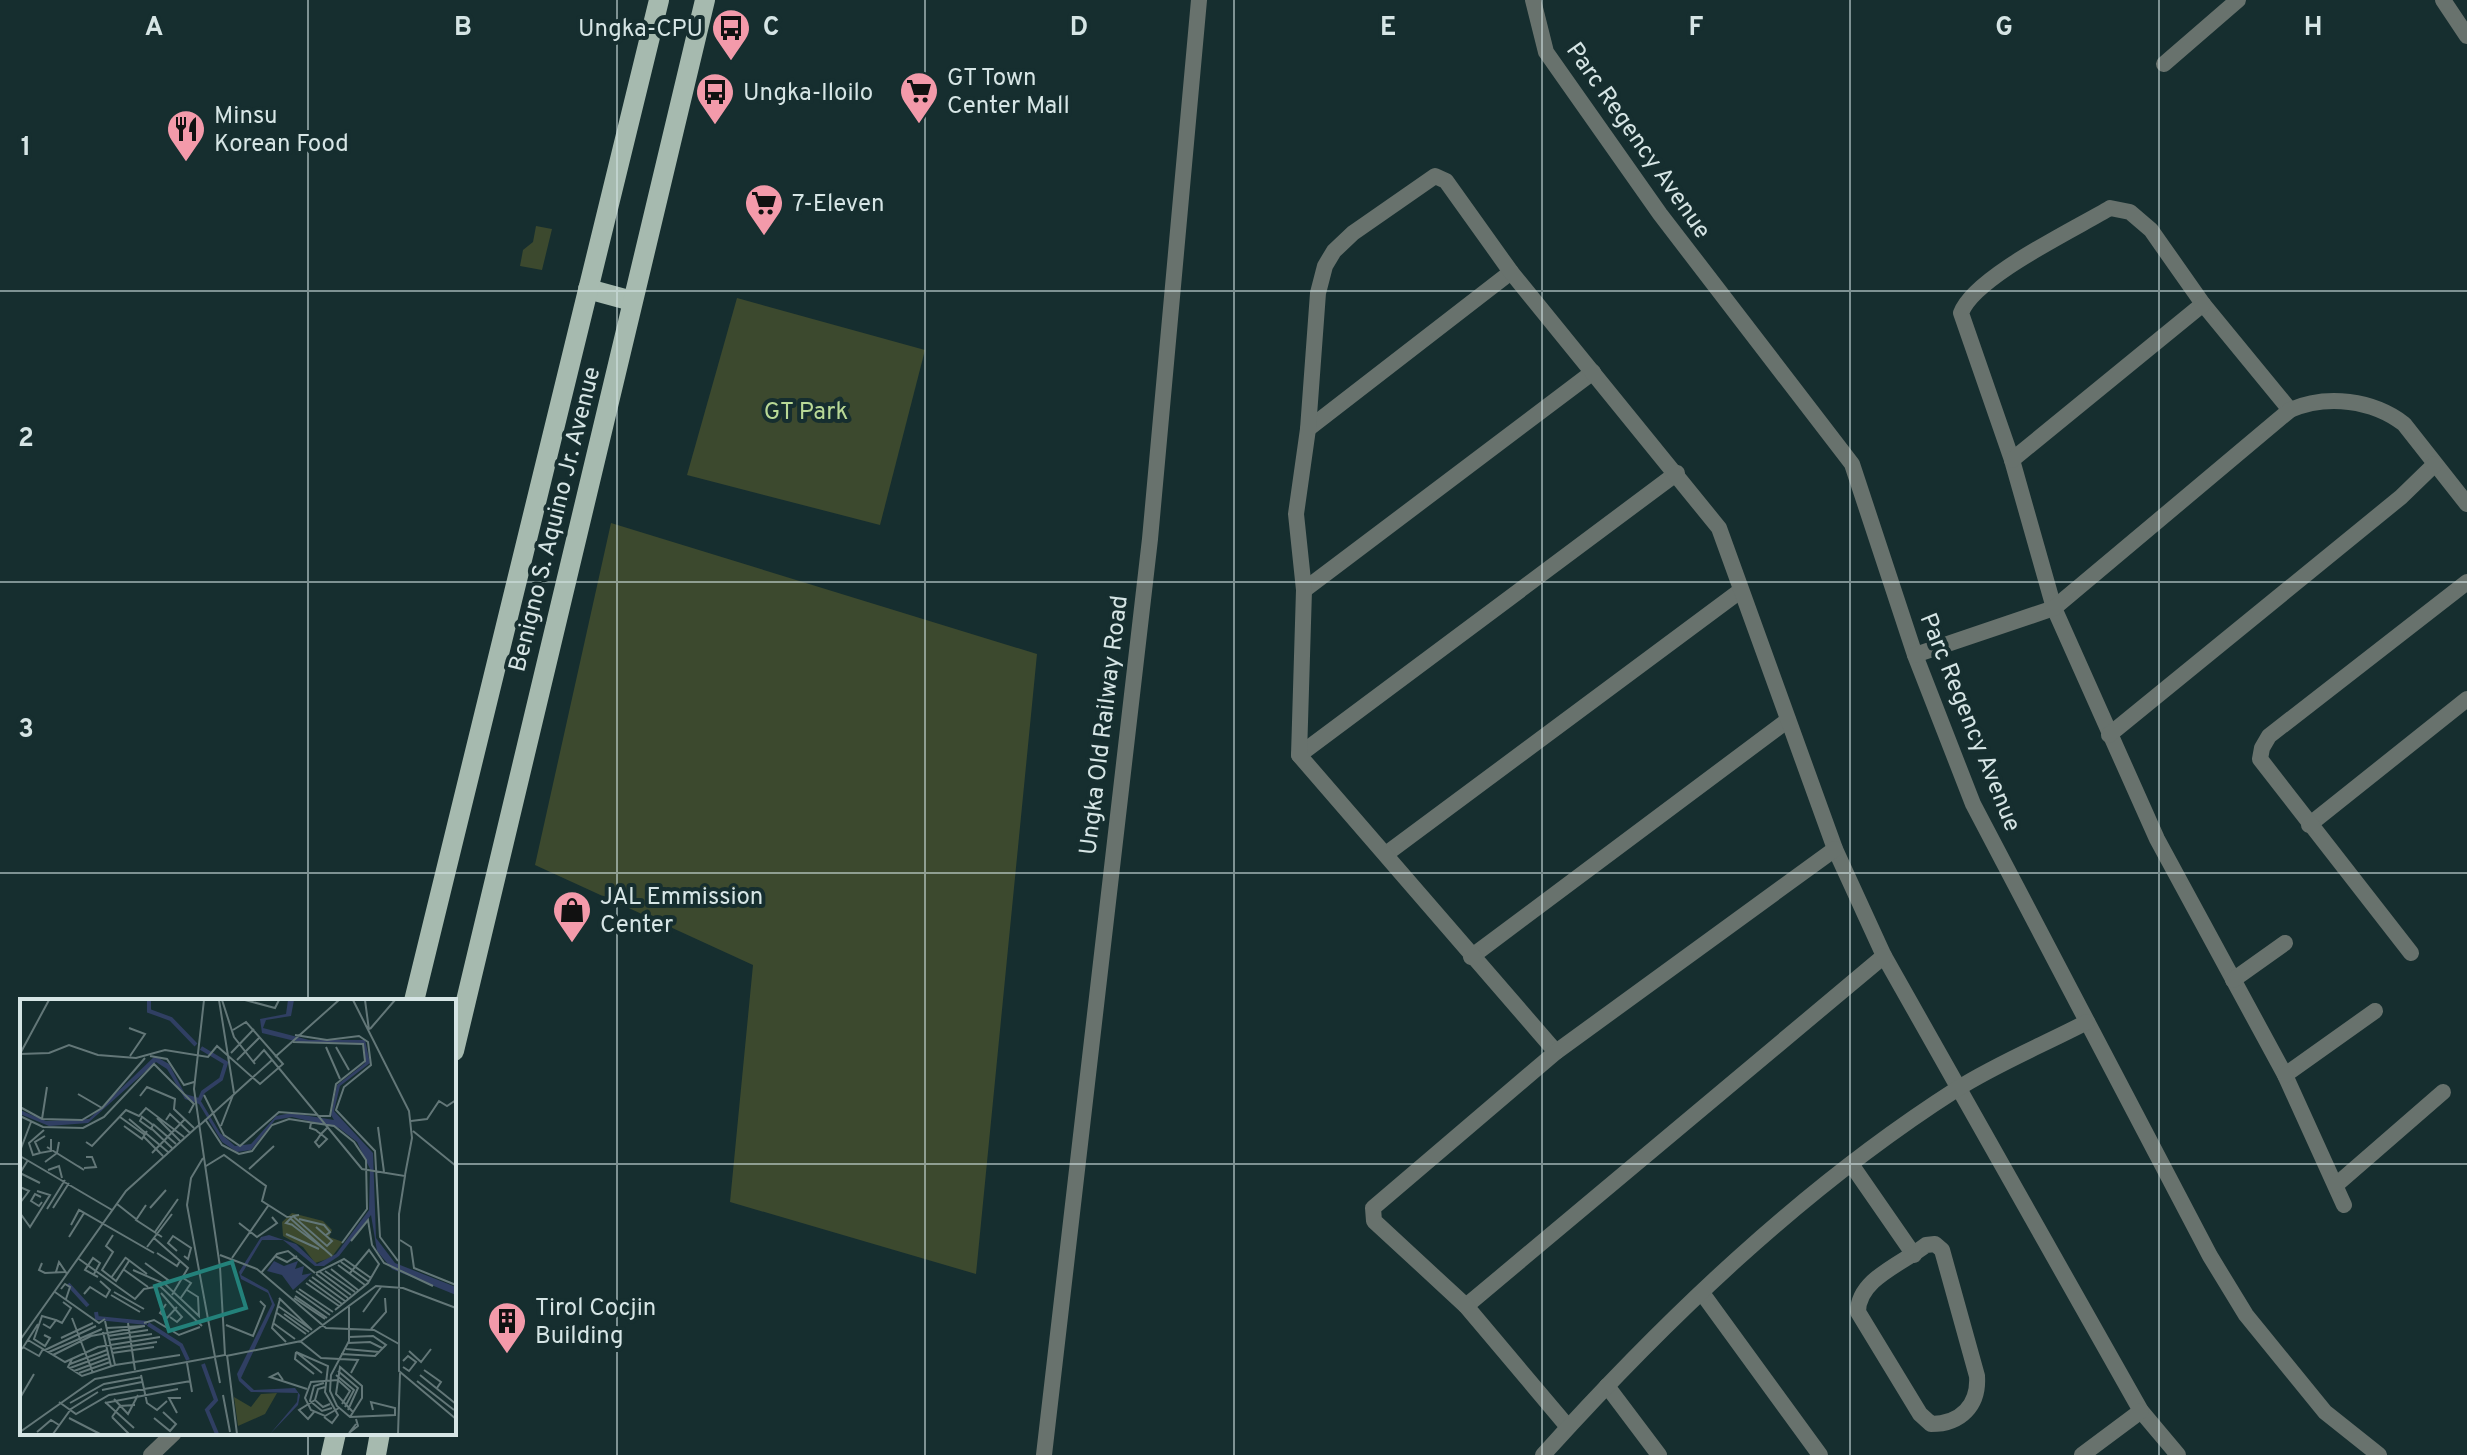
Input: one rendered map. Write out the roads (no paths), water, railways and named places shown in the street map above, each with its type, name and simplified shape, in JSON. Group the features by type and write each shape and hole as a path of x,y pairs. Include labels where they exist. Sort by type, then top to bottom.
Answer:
{"main road":[{"name":"Benigno S. Aquino Jr. Avenue","path":"414,999 659,0"},
{"name":"Benigno S. Aquino Jr. Avenue","path":"456,1043 705,0"},
{"path":"588,289 632,301"},
{"path":"331,1455 336,1435"},
{"path":"376,1455 380,1435"}],"street":[{"name":"Ungka Old Railway Road","path":"1044,1455 1150,539 1199,0"},
{"name":"Parc Regency Avenue","path":"1533,0 1546,52 1660,214 1852,464 1915,655 1973,804 2210,1256 2246,1315 2325,1412 2379,1455"},
{"path":"2164,64 2238,0"},
{"path":"2443,0 2467,36"},
{"path":"1556,1052 1299,755 1304,590 1296,514 1308,429 1318,293 1329,259 1353,233 1435,176 1446,181 1511,272 1719,528 1835,849 1884,956 2141,1411 2178,1455"},
{"path":"2290,410 2203,304 2151,230 2130,212 2110,208 1980,287 1966,300 1961,313 2012,460 2054,608 2157,839 2285,1075 2344,1205"},
{"path":"1308,429 1511,272"},
{"path":"2012,460 2203,304"},
{"path":"1304,590 1593,372"},
{"path":"1915,655 2054,608 2290,410 2323,401 2382,409 2404,424 2467,504"},
{"path":"2109,735 2401,497 2435,464"},
{"path":"1299,755 1677,473"},
{"path":"2411,953 2260,759 2269,736 2467,582"},
{"path":"1386,854 1740,591"},
{"path":"2309,825 2467,699"},
{"path":"1471,957 1788,720"},
{"path":"1568,1427 1466,1306 1374,1221 1373,1208 1556,1052 1835,849"},
{"path":"2233,980 2285,943"},
{"path":"1466,1306 1884,956"},
{"path":"2285,1075 2375,1011"},
{"path":"1543,1455 1607,1386 1702,1293 1783,1219 1851,1164 1959,1087 2087,1022"},
{"path":"2336,1185 2443,1092"},
{"path":"1851,1164 1914,1255"},
{"path":"1935,1244 1942,1250 1977,1376 1978,1393 1970,1410 1944,1424 1931,1424 1920,1414 1858,1312 1858,1297 1869,1285 1914,1255 1926,1245 1935,1244"},
{"path":"1702,1293 1820,1455"},
{"path":"1607,1386 1659,1455"},
{"path":"2082,1455 2141,1411"},
{"path":"151,1455 172,1435"}],"place":[{"name":"Ungka-CPU","path":"731,62"},
{"name":"GT Town Center Mall","path":"919,125"},
{"name":"Ungka-Iloilo","path":"715,126"},
{"name":"Minsu Korean Food","path":"186,163"},
{"name":"7-Eleven","path":"764,237"},
{"name":"JAL Emmission Center","path":"572,944"},
{"name":"Tirol Cocjin Building","path":"507,1355"}],"park label":[{"name":"GT Park","path":"806,411"}]}
